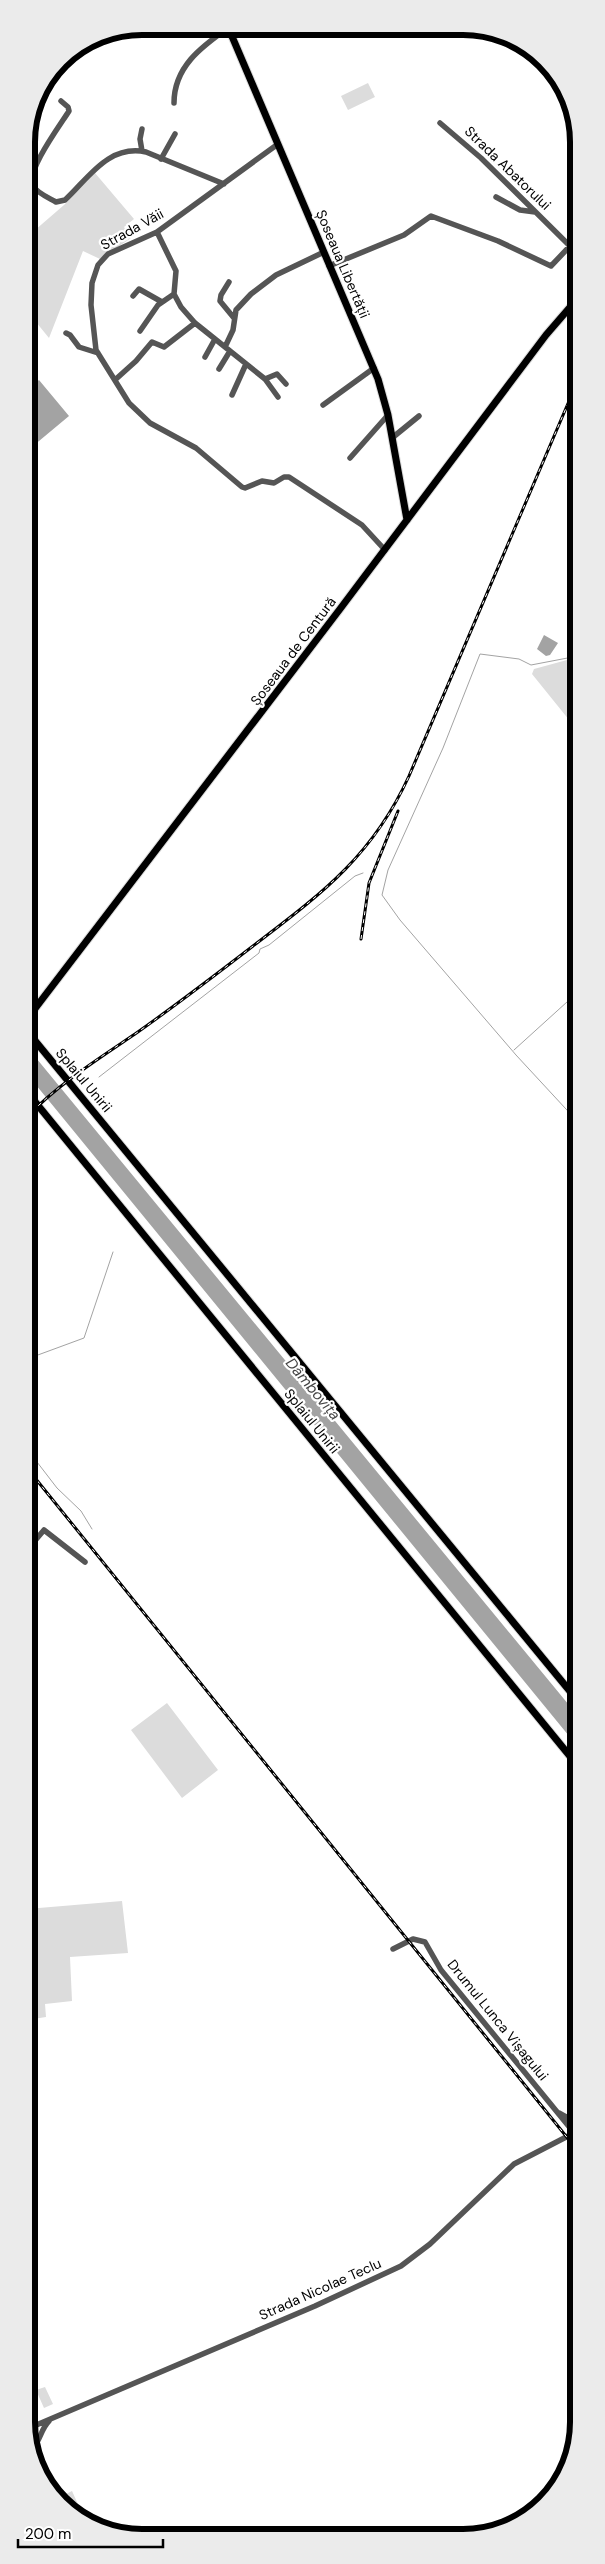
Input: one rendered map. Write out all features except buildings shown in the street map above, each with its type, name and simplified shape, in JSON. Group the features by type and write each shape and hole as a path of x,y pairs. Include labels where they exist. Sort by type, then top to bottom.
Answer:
{"main road":[{"name":"Șoseaua Libertății","path":"231,35 374,368 388,415 407,520"},
{"name":"Șoseaua de Centură","path":"35,1008 385,550 546,335 570,307"},
{"name":"Splaiul Unirii","path":"35,1041 570,1691"},
{"name":"Splaiul Unirii","path":"35,1102 570,1756"}],"street":[{"path":"174,103 175,84 186,65 218,35"},
{"path":"35,171 58,125 69,111 68,106 61,101"},
{"name":"Strada Abatorului","path":"440,122 481,158 570,246"},
{"path":"142,129 140,138 142,151"},
{"path":"162,160 175,134"},
{"name":"Strada Văii","path":"278,144 157,232 117,248 102,259 98,265 91,295 98,353 116,379 129,403 142,417 196,448 242,487 262,481 274,483 287,476 296,480 362,525 385,550"},
{"path":"35,186 38,191 56,202 62,202 109,157 142,151 224,184"},
{"path":"496,197 520,210 537,213"},
{"path":"330,266 404,236 431,216 498,241 551,266 570,246"},
{"path":"157,232 176,271 174,294 181,307 196,323 265,379 278,397"},
{"path":"219,369 234,330 234,318 244,300 263,284 324,252"},
{"path":"229,282 221,295 220,301 234,318"},
{"path":"133,296 139,289 162,302"},
{"path":"140,331 152,312 174,294"},
{"path":"116,379 136,361 152,342 164,346 196,323"},
{"path":"66,333 72,337 78,347 98,353"},
{"path":"205,357 215,339"},
{"path":"232,395 246,364"},
{"path":"323,405 374,368"},
{"path":"265,379 277,374 286,384"},
{"path":"350,458 388,415"},
{"path":"392,438 419,416"},
{"path":"35,1541 44,1530 85,1562"},
{"name":"Drumul Lunca Vișagului","path":"393,1949 413,1939 425,1942 441,1970 570,2130"},
{"name":"Drumul Lunca Vișagului","path":"556,2110 570,2118"},
{"name":"Strada Nicolae Teclu","path":"51,2419 315,2306 401,2266 430,2244 514,2164 570,2132"},
{"path":"35,2423 51,2419"},
{"path":"35,2426 51,2419"},
{"path":"36,2439 41,2429 51,2419"}],"shaded area":[{"path":"368,83 375,97 348,110 341,96"},
{"path":"95,173 134,219 124,227 131,238 100,259 83,251 49,338 35,321 35,230 64,205"},
{"path":"39,380 69,416 35,444 35,383"},
{"path":"544,635 558,643 550,655 546,656 537,649"},
{"path":"570,659 570,721 532,674 534,669"},
{"path":"35,1057 570,1706 570,1737 35,1084"},
{"path":"167,1703 218,1770 182,1798 131,1730"},
{"path":"122,1901 128,1953 70,1957 72,2001 45,2004 46,2017 35,2019 35,1908"},
{"path":"45,2387 53,2404 44,2408 36,2390"},
{"path":"72,2491 80,2509 66,2498 64,2495"}],"waterway":[{"path":"570,658 531,665 519,659 480,654 443,748 388,870 382,895 400,920 516,1055 570,1113"},
{"path":"99,1077 259,953 260,949 269,945 355,876 363,873"},
{"path":"514,1050 570,999"},
{"path":"35,1356 84,1338 113,1252"},
{"path":"35,1459 57,1488 81,1511 92,1529"}],"railway":[{"path":"35,1109 65,1083 180,1002 301,909 343,872 379,829 409,776 570,399"},
{"path":"361,939 369,883 398,811"},
{"path":"35,1478 570,2141"}],"water label":[{"name":"Dâmbovița","path":"313,1389"}]}
